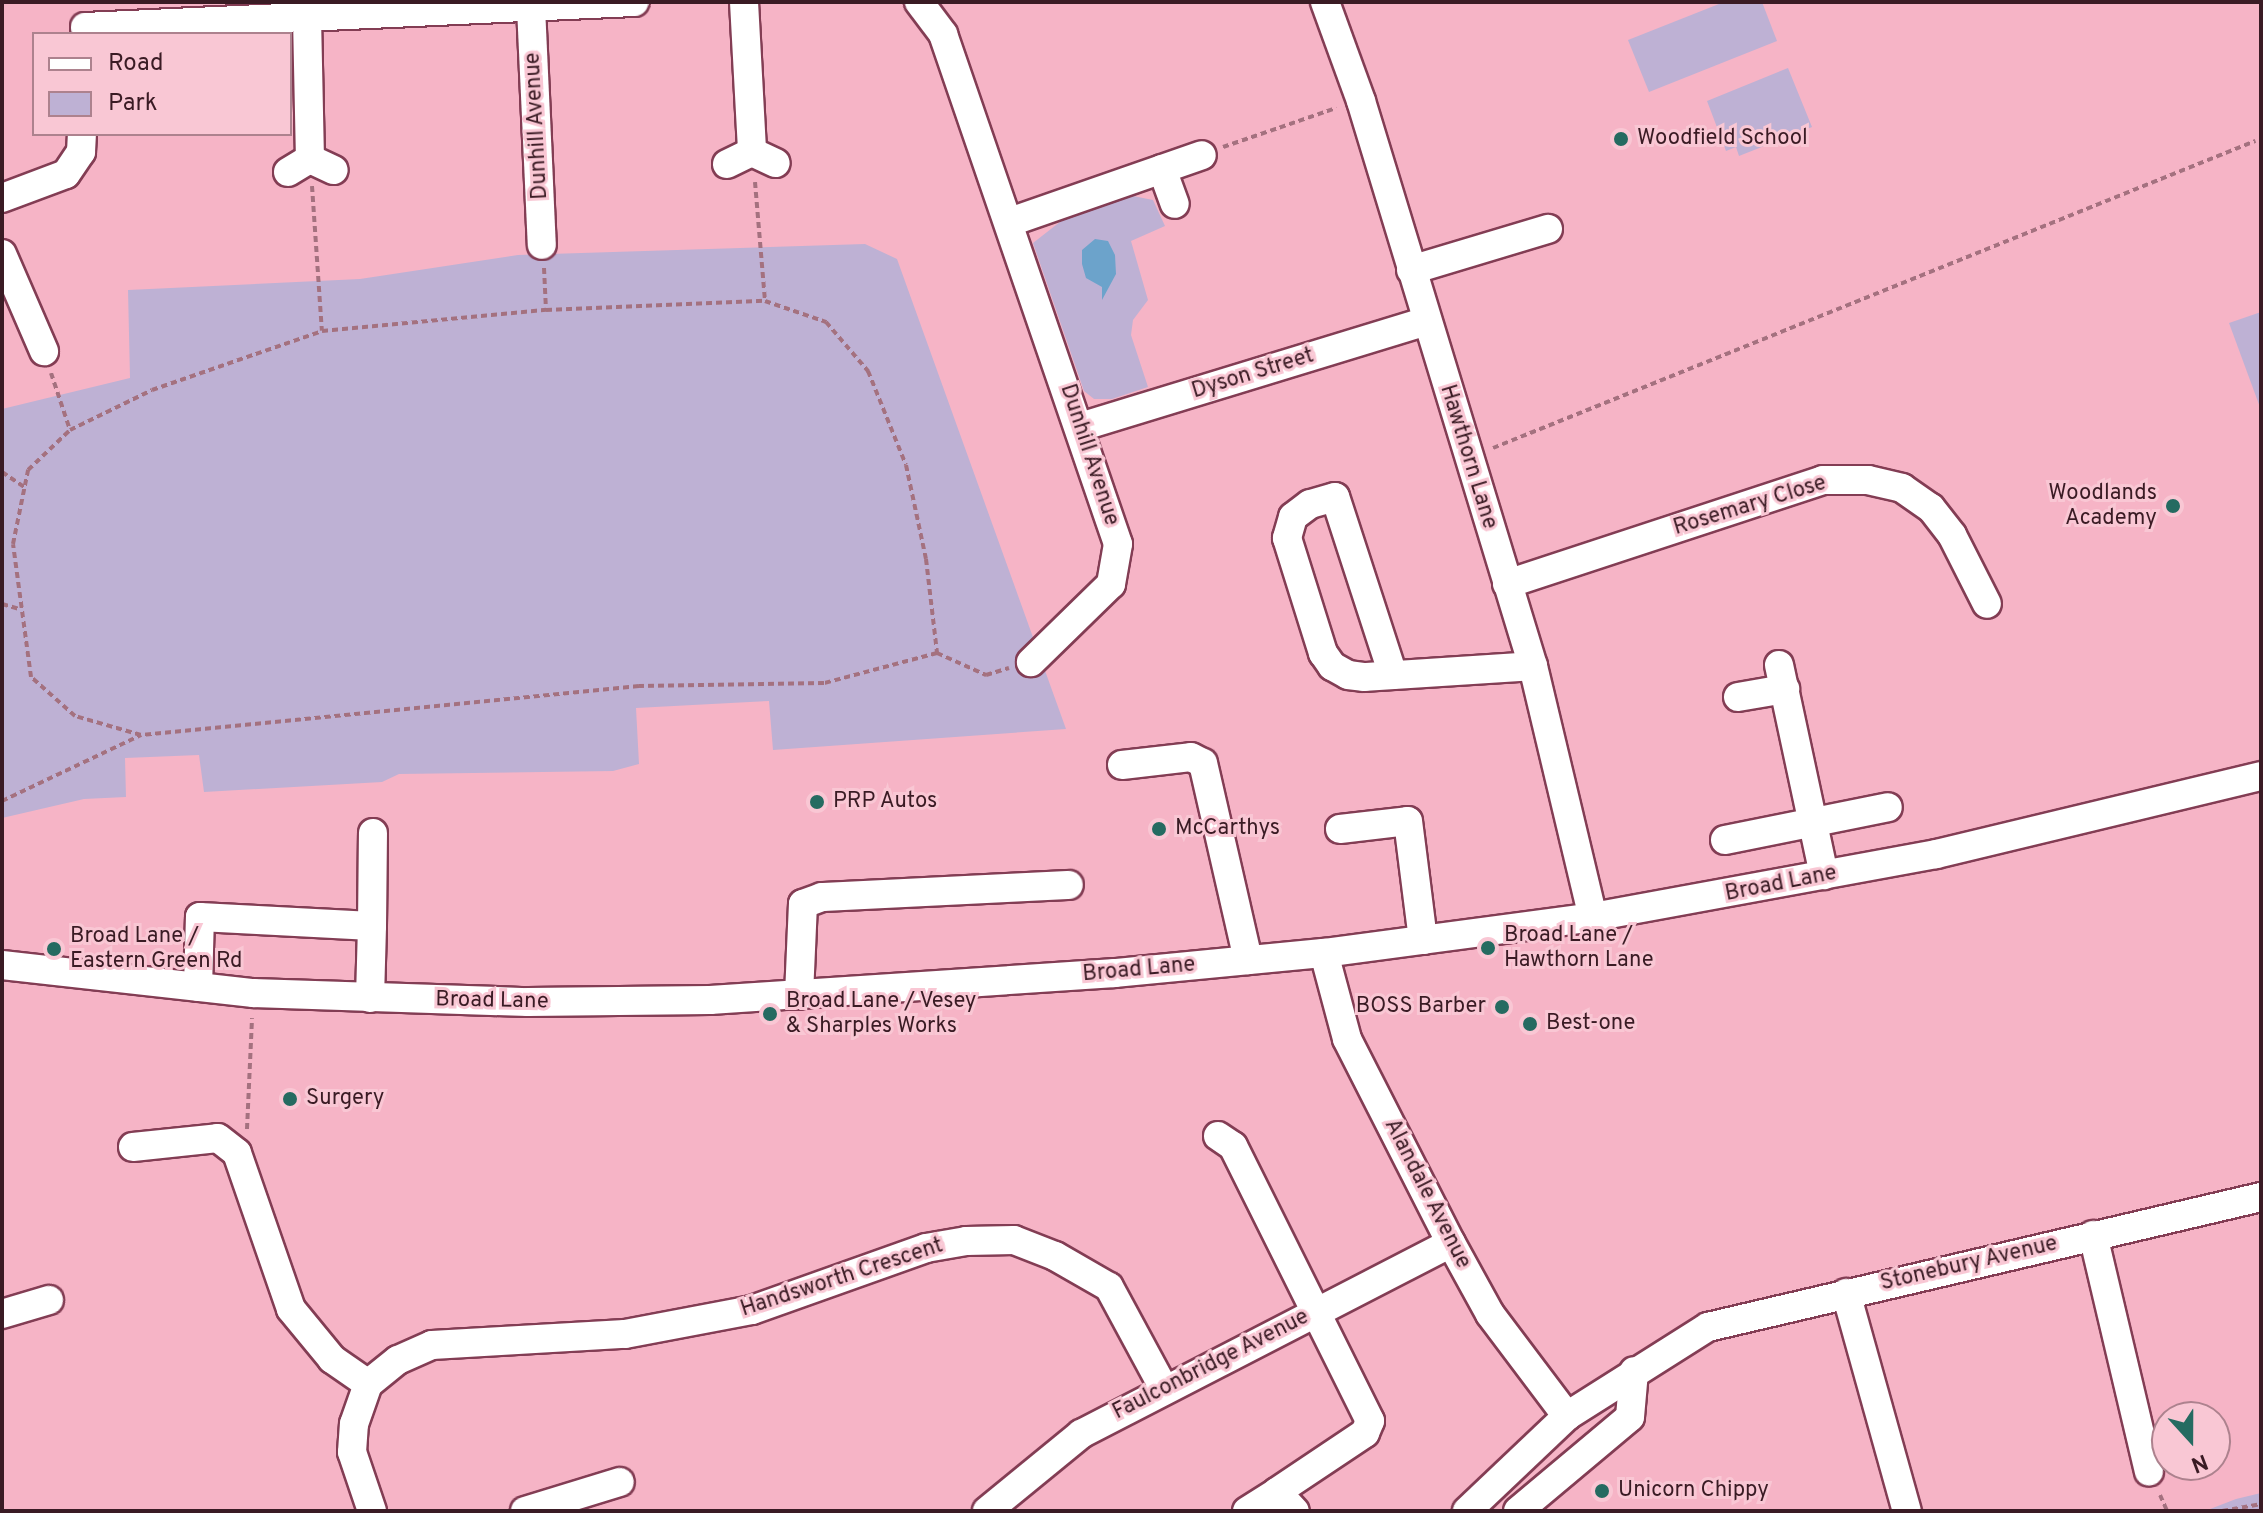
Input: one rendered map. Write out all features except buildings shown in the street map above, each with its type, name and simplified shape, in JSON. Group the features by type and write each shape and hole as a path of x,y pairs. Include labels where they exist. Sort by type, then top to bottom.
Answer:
{"street":[{"path":"84,21 307,17 634,2"},
{"path":"744,2 752,159"},
{"name":"Dunhill Avenue","path":"919,2 943,34 1118,544 1117,565 1104,592 1031,662"},
{"name":"Hawthorn Lane","path":"1325,2 1361,101 1533,666 1593,917"},
{"name":"Dunhill Avenue","path":"531,7 542,245"},
{"path":"307,17 311,167"},
{"path":"2,198 66,174 81,152 82,136"},
{"path":"1010,222 1202,155"},
{"path":"1162,169 1175,204"},
{"path":"1411,270 1548,229"},
{"path":"2,254 44,351"},
{"name":"Dyson Street","path":"1080,427 1426,321"},
{"name":"Rosemary Close","path":"1507,584 1823,480 1868,480 1902,488 1931,508 1952,535 1987,604"},
{"path":"1393,675 1335,497 1310,504 1293,517 1287,538 1323,653 1348,675 1393,675 1533,666"},
{"path":"1738,697 1782,677 1824,875"},
{"path":"1122,765 1191,757 1203,763 1248,960"},
{"name":"Broad Lane","path":"2,965 253,993 528,1002 799,995 1248,960 1324,953 1593,917 1824,875 2261,776"},
{"path":"1725,840 1888,807"},
{"path":"1340,829 1408,821 1423,940"},
{"path":"370,998 373,833"},
{"path":"799,995 803,904 822,897 1069,885"},
{"path":"198,987 200,917 372,926"},
{"name":"Alandale Avenue","path":"1324,953 1347,1039 1451,1243 1490,1314 1567,1416"},
{"path":"1218,1136 1233,1146 1370,1421 1365,1433 1286,1502 1247,1511"},
{"path":"133,1147 218,1138 237,1153 291,1309 332,1359 368,1384 354,1424 352,1452 372,1511"},
{"name":"Stonebury Avenue","path":"1467,1511 1567,1416 1708,1327 2261,1197"},
{"path":"2093,1235 2150,1474"},
{"name":"Handsworth Crescent","path":"368,1384 398,1360 432,1345 625,1334 752,1310 926,1248 966,1241 1014,1240 1055,1256 1109,1287 1163,1387"},
{"name":"Faulconbridge Avenue","path":"987,1511 1081,1434 1163,1387 1451,1243"},
{"path":"1846,1293 1907,1511"},
{"path":"2,1314 49,1300"},
{"path":"1518,1511 1630,1417 1634,1371"},
{"path":"525,1511 620,1482"}],"path":[{"path":"1202,155 1361,101"},
{"path":"1468,457 2255,141"},
{"path":"752,159 765,301"},
{"path":"311,167 322,331"},
{"path":"542,245 546,310"},
{"path":"141,735 75,716 31,677 19,610 13,544 28,470 70,430 152,390 322,331 546,310 765,301 826,322 868,371 906,465 926,559 937,653"},
{"path":"44,351 70,430"},
{"path":"2,472 24,487"},
{"path":"2,604 19,610"},
{"path":"2,801 141,735 639,686 824,683 937,653 986,675 1031,662"},
{"path":"237,1153 249,1125 253,993"},
{"path":"2222,1511 2261,1504"}],"green space":[{"path":"1724,2 1762,2 1777,41 1649,92 1628,40"},
{"path":"1788,68 1812,127 1739,156 1736,147 1726,151 1707,101"},
{"path":"1133,196 1153,200 1165,226 1131,241 1148,300 1133,320 1131,335 1148,387 1112,399 1094,399 1084,391 1033,243 1065,218"},
{"path":"865,244 897,259 1066,729 773,750 769,701 636,708 639,764 613,771 399,774 382,782 204,792 199,755 125,758 126,797 84,799 2,818 2,409 130,378 128,290 360,279 518,255"},
{"path":"2261,312 2261,410 2229,323"},
{"path":"2261,1493 2261,1511 2205,1511 2236,1499"}],"water":[{"path":"1095,239 1108,241 1115,255 1116,274 1102,300 1102,287 1086,278 1082,264 1082,250"}],"place":[{"name":"Woodfield School","path":"1621,139"},
{"name":"Woodlands Academy","path":"2173,506"},
{"name":"PRP Autos","path":"817,802"},
{"name":"McCarthys","path":"1159,829"},
{"name":"Broad Lane / Hawthorn Lane","path":"1488,948"},
{"name":"Broad Lane / Eastern Green Rd","path":"54,949"},
{"name":"BOSS Barber","path":"1502,1007"},
{"name":"Broad Lane / Vesey & Sharples Works","path":"770,1014"},
{"name":"Best-one","path":"1530,1024"},
{"name":"Surgery","path":"290,1099"},
{"name":"Unicorn Chippy","path":"1602,1491"}]}
